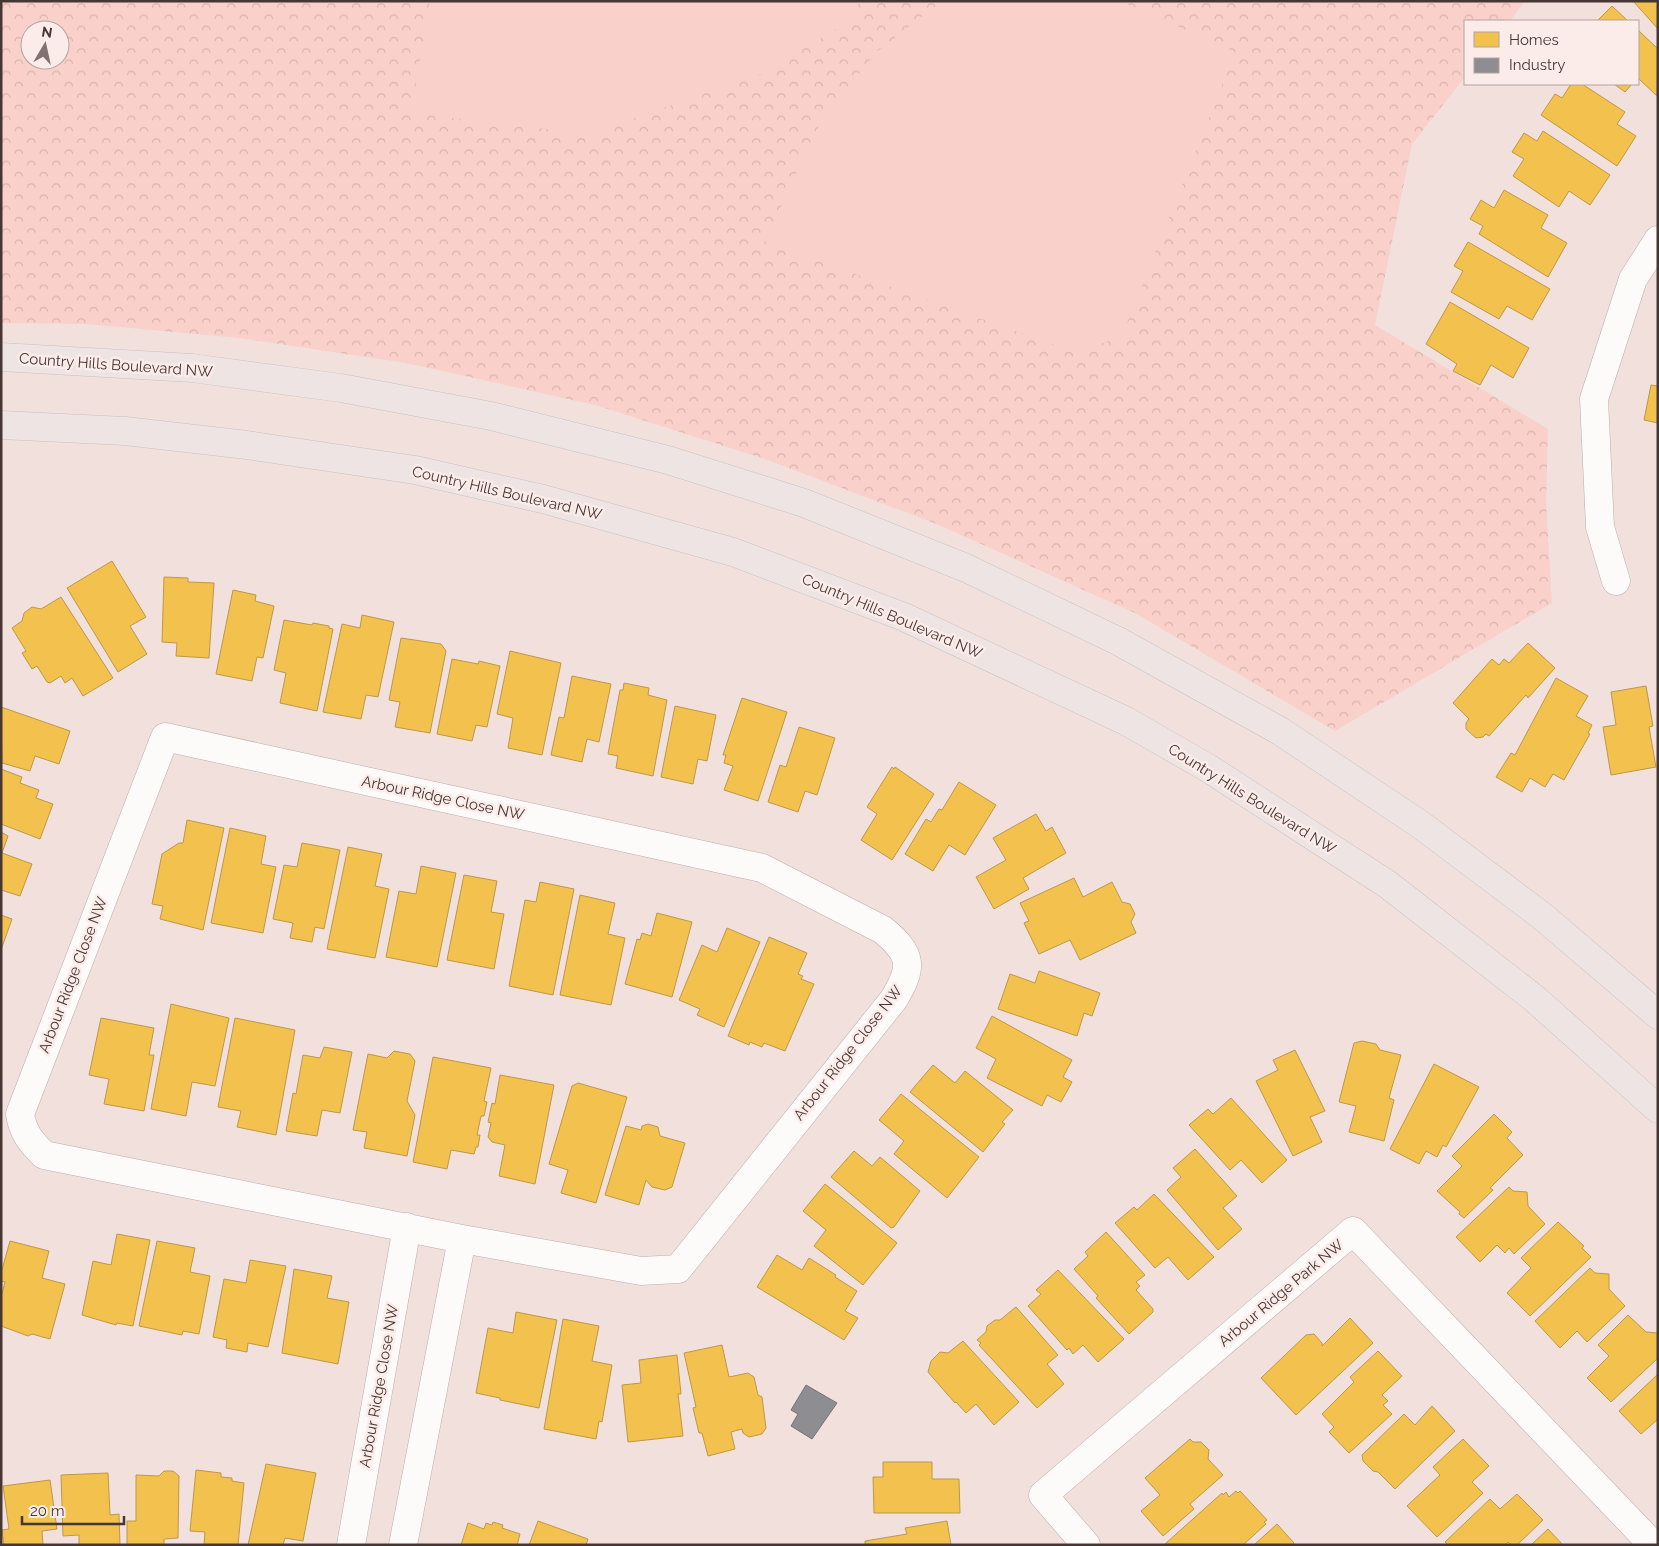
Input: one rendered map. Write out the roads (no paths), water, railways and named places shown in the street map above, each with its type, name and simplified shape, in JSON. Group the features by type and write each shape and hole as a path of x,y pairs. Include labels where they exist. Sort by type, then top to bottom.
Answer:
{"main road":[{"name":"Country Hills Boulevard NW","path":"1,357 192,368 341,388 491,416 668,460 813,507 966,568 1118,641 1280,731 1421,825 1542,916 1657,1012"},
{"name":"Country Hills Boulevard NW","path":"1,425 144,433 247,445 415,470 543,499 733,552 904,617 1051,684 1126,722 1208,768 1387,884 1535,999 1658,1109"}],"street":[{"path":"1616,581 1600,527 1594,399 1634,279 1658,240"},
{"name":"Arbour Ridge Close NW","path":"165,737 762,868 864,919 900,944 907,957 905,980 894,999 678,1269 641,1271 462,1239 407,1227 44,1156 29,1141 22,1127 20,1114 165,737"},
{"name":"Arbour Ridge Close NW","path":"351,1545 407,1227"},
{"name":"Arbour Ridge Park NW","path":"1086,1545 1043,1495 1353,1232 1652,1545"},
{"path":"403,1545 462,1239"}]}
